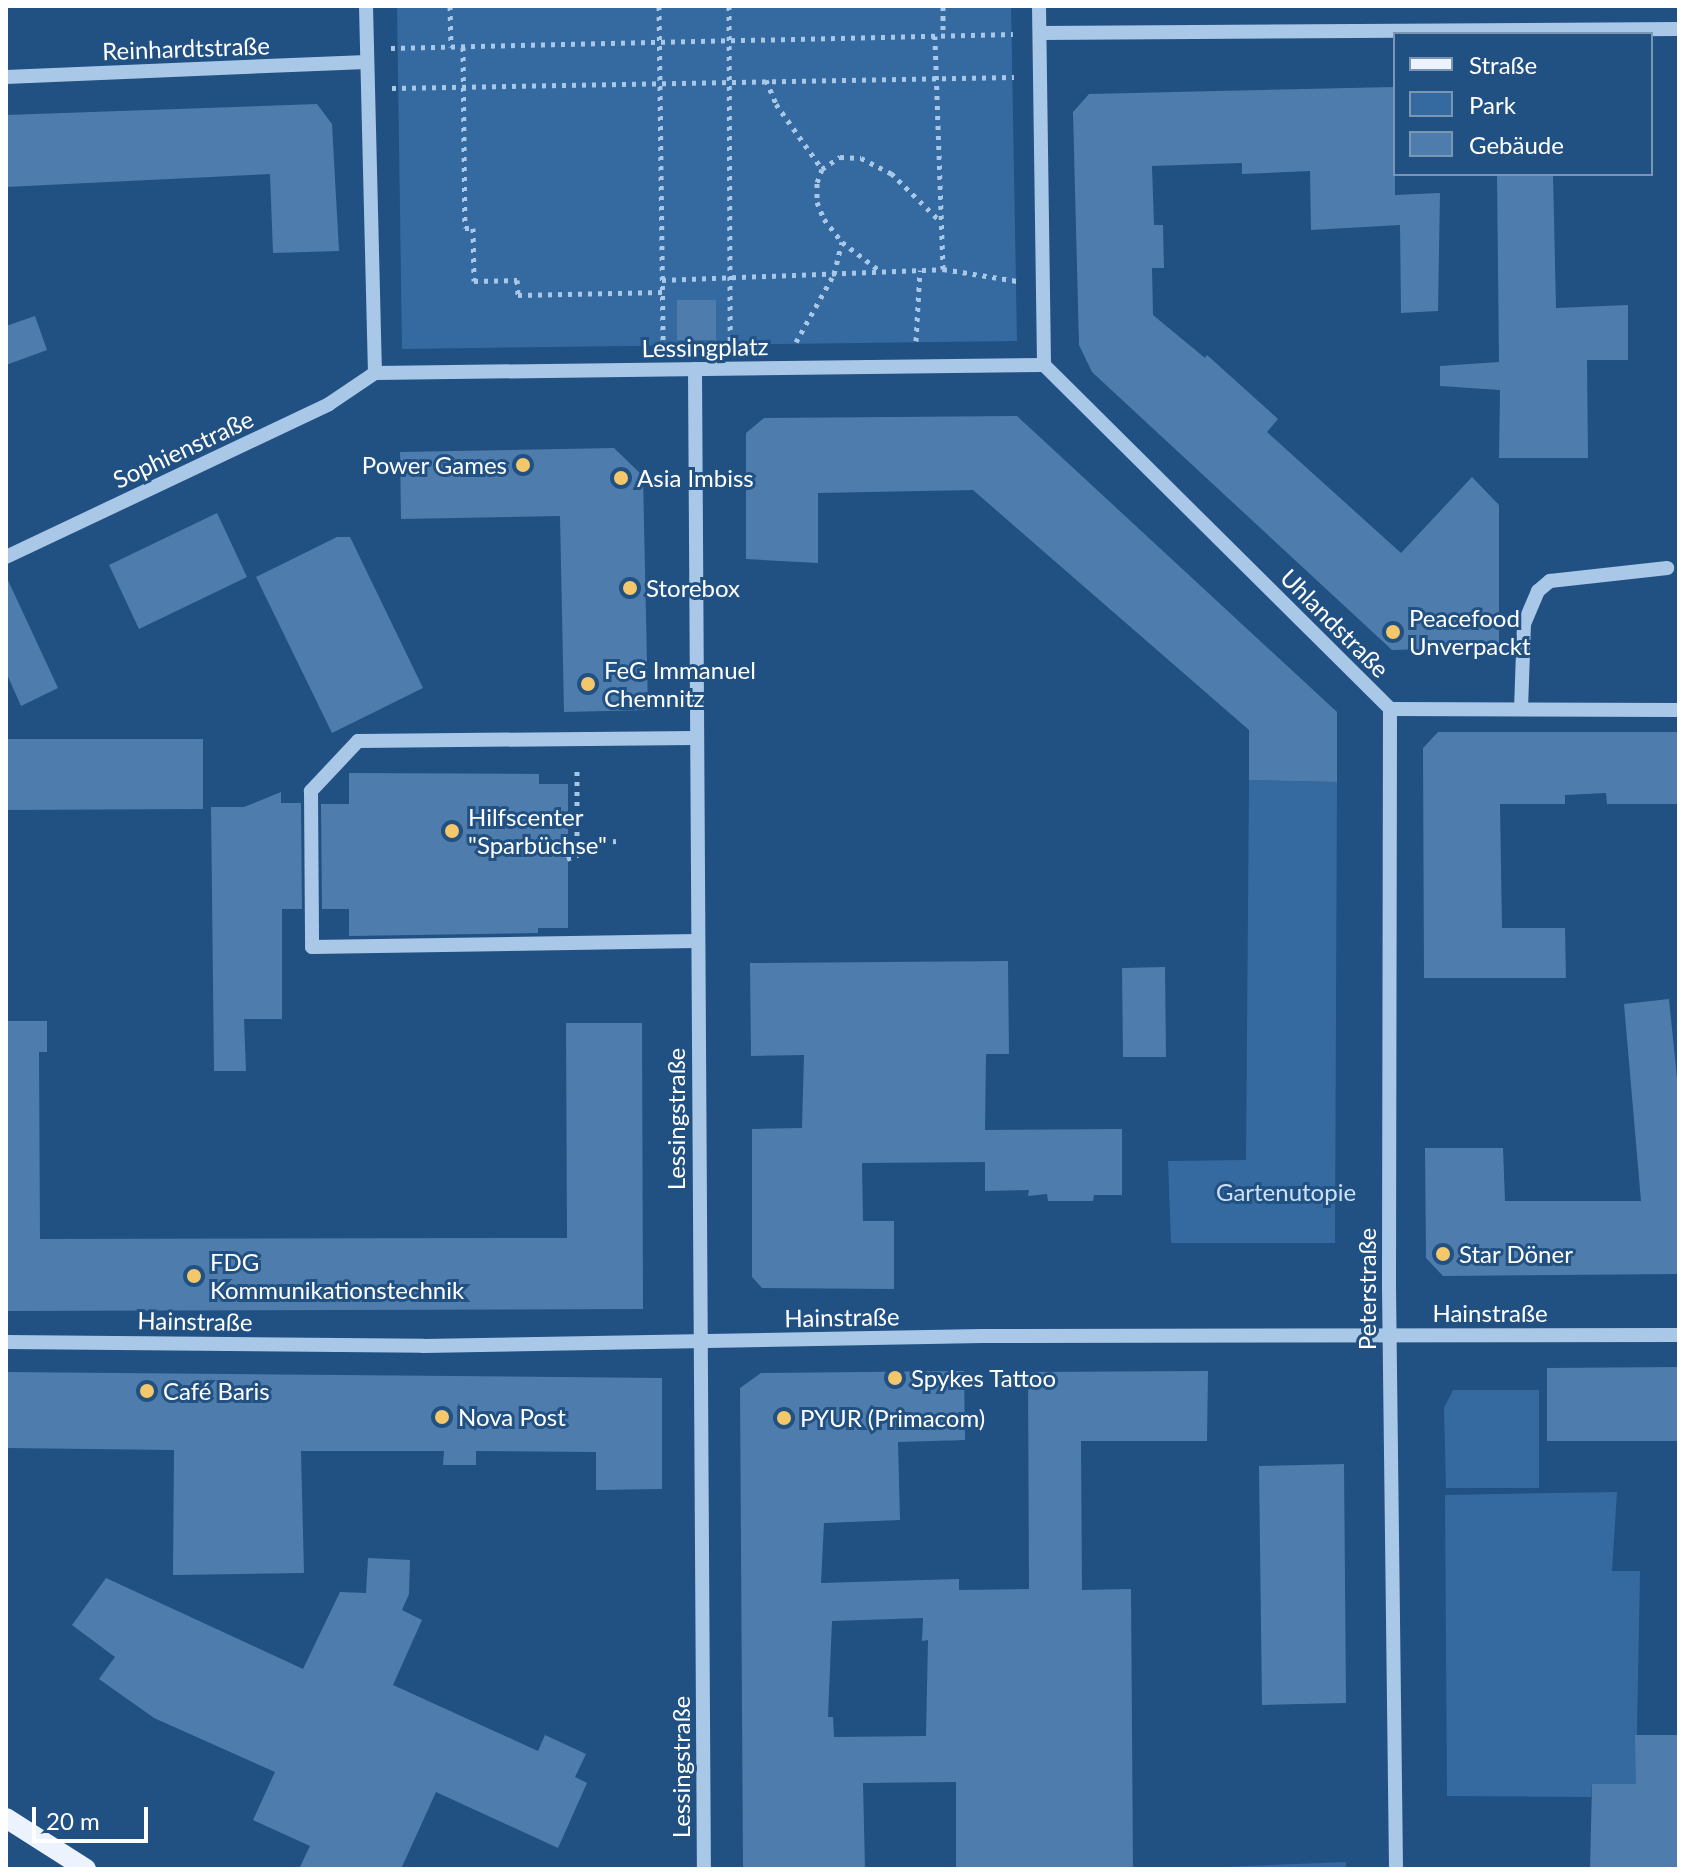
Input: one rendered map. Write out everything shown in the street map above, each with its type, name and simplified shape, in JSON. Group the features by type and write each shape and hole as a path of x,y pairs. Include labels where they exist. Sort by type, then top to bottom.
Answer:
{"main road":[{"path":"6,1818 86,1869"}],"street":[{"path":"366,6 375,373"},
{"path":"1039,6 1044,365"},
{"path":"1040,33 1679,29"},
{"name":"Reinhardtstraße","path":"6,77 367,55"},
{"name":"Lessingplatz","path":"375,373 1044,365"},
{"name":"Uhlandstraße","path":"1044,365 1390,709 1679,710"},
{"name":"Lessingstraße","path":"695,369 704,1869"},
{"name":"Sophienstraße","path":"6,557 329,404 375,373"},
{"path":"1521,709 1524,624 1538,591 1550,581 1667,568"},
{"name":"Peterstraße","path":"1390,709 1389,1335 1396,1869"},
{"path":"695,738 358,741 311,791 312,947 697,941"},
{"name":"Hainstraße","path":"6,1342 423,1346 983,1336 1679,1335"}],"path":[{"path":"450,6 451,47"},
{"path":"659,6 663,370"},
{"path":"729,6 729,369"},
{"path":"943,6 943,35"},
{"path":"367,55 451,47 1040,33"},
{"path":"935,36 943,269"},
{"path":"463,47 465,228 473,228 474,281 517,280 518,295 663,292"},
{"path":"367,89 660,81 1040,77"},
{"path":"766,80 776,104 822,169"},
{"path":"881,272 842,242 817,202 817,183 822,169 840,157 861,158 891,173 941,221"},
{"path":"782,368 834,274 842,242"},
{"path":"662,280 943,269 1043,285"},
{"path":"914,367 920,270"},
{"path":"577,855 578,741"},
{"path":"567,859 603,842 616,841"}],"green space":[{"path":"397,6 1011,6 1017,341 402,349"},
{"name":"Gartenutopie","path":"1249,780 1337,782 1335,1243 1171,1243 1168,1161 1246,1160"},
{"path":"1453,1390 1539,1390 1539,1488 1446,1488 1444,1408"},
{"path":"1617,1492 1612,1571 1640,1571 1636,1784 1592,1784 1591,1797 1447,1796 1445,1495"},
{"path":"1346,1862 1346,1869 1174,1869"}],"building":[{"path":"1393,87 1395,195 1440,193 1438,311 1401,313 1400,225 1311,230 1310,171 1242,174 1242,163 1152,166 1154,225 1163,225 1164,268 1152,268 1153,315 1205,358 1207,355 1278,419 1267,432 1401,553 1472,477 1499,505 1499,647 1392,650 1092,372 1079,345 1073,112 1089,94"},
{"path":"317,104 332,124 339,251 273,253 270,174 6,187 6,115"},
{"path":"1497,176 1553,176 1556,308 1628,305 1628,360 1587,360 1588,458 1499,458 1500,390 1440,386 1440,366 1499,362"},
{"path":"677,300 716,300 716,340 677,340"},
{"path":"35,316 47,350 6,365 6,326"},
{"path":"1017,416 1337,712 1337,782 1249,780 1249,730 973,490 818,493 818,563 746,559 746,433 764,418"},
{"path":"614,448 643,476 648,710 564,712 560,516 401,519 400,452"},
{"path":"217,513 247,577 139,629 109,565"},
{"path":"337,537 350,537 423,688 332,733 256,577"},
{"path":"6,576 58,688 21,706 6,672"},
{"path":"1438,732 1679,732 1679,804 1607,804 1606,793 1565,795 1565,804 1500,804 1502,928 1565,928 1566,978 1424,978 1423,748"},
{"path":"6,739 203,739 203,809 6,810"},
{"name":"Hilfscenter \"Sparbüchse\"","path":"349,773 539,774 539,784 568,784 568,928 538,928 538,933 349,936 349,909 322,909 321,804 349,804"},
{"path":"281,792 281,803 301,803 302,909 282,909 282,1019 244,1019 246,1071 214,1071 211,807 244,807"},
{"path":"1008,961 1009,1054 986,1054 985,1130 1122,1129 1122,1195 1094,1195 1093,1201 1048,1201 1047,1194 1028,1196 1029,1190 985,1191 985,1162 862,1163 863,1221 894,1221 894,1289 762,1288 752,1277 752,1129 802,1128 804,1055 751,1056 750,963"},
{"path":"1165,967 1166,1057 1123,1057 1122,968"},
{"path":"1669,999 1679,1098 1679,1274 1443,1276 1426,1258 1425,1148 1503,1148 1505,1201 1641,1201 1624,1004"},
{"path":"6,1021 47,1021 47,1052 39,1052 40,1239 567,1238 566,1023 642,1023 643,1309 6,1311"},
{"path":"1679,1367 1679,1441 1547,1441 1547,1368"},
{"path":"964,1371 965,1440 898,1442 900,1520 824,1523 821,1583 959,1579 959,1590 1029,1589 1028,1372 1208,1371 1207,1441 1081,1441 1082,1590 1131,1589 1133,1869 956,1869 956,1782 863,1783 865,1869 743,1869 740,1388 761,1373","holes":["923,1618 922,1641 928,1640 926,1736 834,1737 833,1717 828,1717 832,1621"]},
{"path":"6,1372 662,1378 662,1489 596,1490 596,1452 476,1451 476,1465 443,1465 444,1451 301,1451 304,1573 173,1575 174,1450 6,1448"},
{"path":"1344,1464 1346,1703 1262,1705 1259,1466"},
{"path":"368,1558 410,1560 409,1594 402,1610 422,1620 393,1685 538,1751 545,1735 586,1754 575,1777 587,1783 558,1848 436,1792 401,1869 299,1869 310,1846 253,1820 275,1772 154,1718 99,1679 115,1657 72,1625 106,1578 303,1669 340,1592 366,1593"},
{"path":"1635,1735 1679,1735 1679,1869 1590,1869 1592,1784 1636,1784"}],"place":[{"name":"Power Games","path":"523,465"},
{"name":"Asia Imbiss","path":"621,478"},
{"name":"Storebox","path":"630,588"},
{"name":"Peacefood Unverpackt","path":"1393,632"},
{"name":"FeG Immanuel Chemnitz","path":"588,684"},
{"name":"Hilfscenter \"Sparbüchse\"","path":"452,831"},
{"name":"Star Döner","path":"1443,1254"},
{"name":"FDG Kommunikationstechnik","path":"194,1276"},
{"name":"Spykes Tattoo","path":"895,1378"},
{"name":"Café Baris","path":"147,1391"},
{"name":"Nova Post","path":"442,1417"},
{"name":"PYUR (Primacom)","path":"784,1418"}]}
